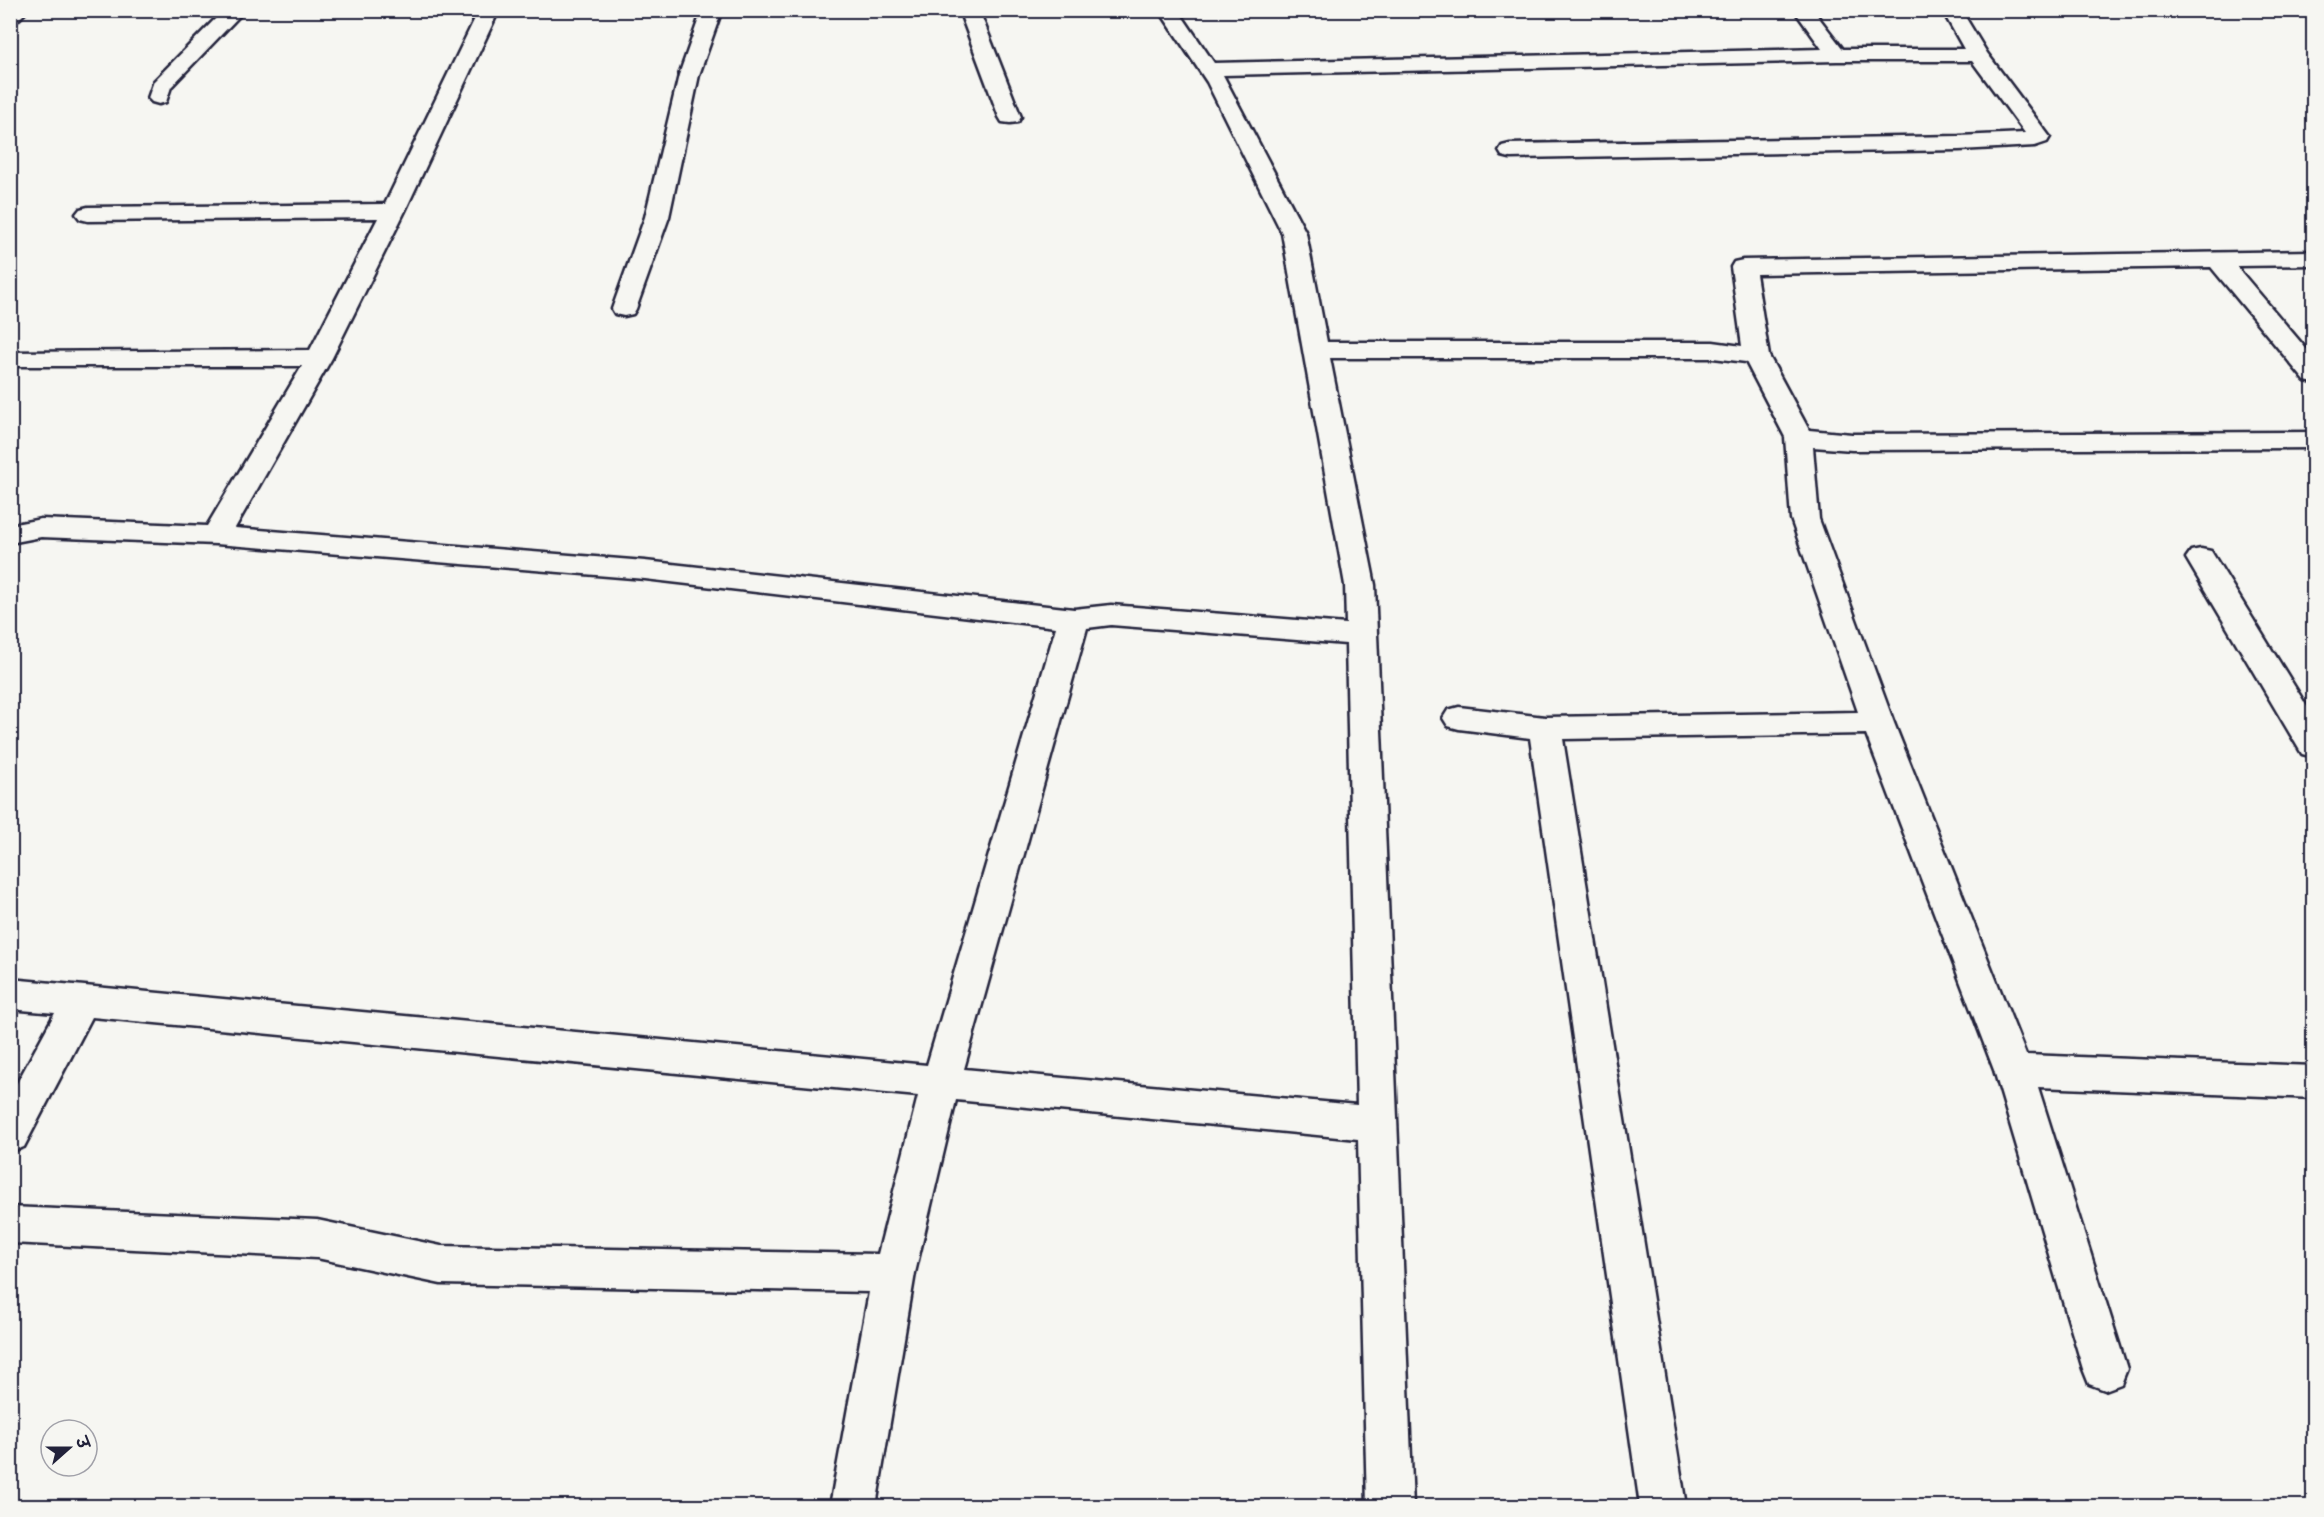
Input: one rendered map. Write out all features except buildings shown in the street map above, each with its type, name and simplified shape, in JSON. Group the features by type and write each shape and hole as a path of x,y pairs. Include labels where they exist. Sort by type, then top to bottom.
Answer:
{"street":[{"path":"10,17 19,10"},
{"path":"159,98 161,86 236,10"},
{"path":"216,535 319,358 393,211 489,10"},
{"path":"624,309 657,218 689,75 712,10"},
{"path":"969,10 1010,117"},
{"path":"1168,10 1216,82 1294,233 1360,585 1390,1506"},
{"path":"1803,10 1837,56"},
{"path":"1510,151 1959,143 2035,139 2038,136 1978,55 1951,10"},
{"path":"1207,69 1978,55"},
{"path":"88,214 393,211"},
{"path":"2105,1369 2013,1070 1878,723 1805,519 1799,437 1756,356 1743,267 2313,258"},
{"path":"2219,261 2313,375"},
{"path":"1316,350 1713,350 1756,356"},
{"path":"16,358 319,358"},
{"path":"1799,437 1852,442 2313,440"},
{"path":"10,534 41,528 216,535 645,570 1074,619 1112,615 1362,634"},
{"path":"2201,558 2313,746"},
{"path":"853,1506 894,1273 941,1083 1074,619"},
{"path":"1459,718 1545,728 1878,723"},
{"path":"1545,728 1663,1506"},
{"path":"10,994 1378,1124"},
{"path":"10,1135 81,1001"},
{"path":"2013,1070 2313,1082"},
{"path":"10,1225 317,1239 441,1265 894,1273"}]}
